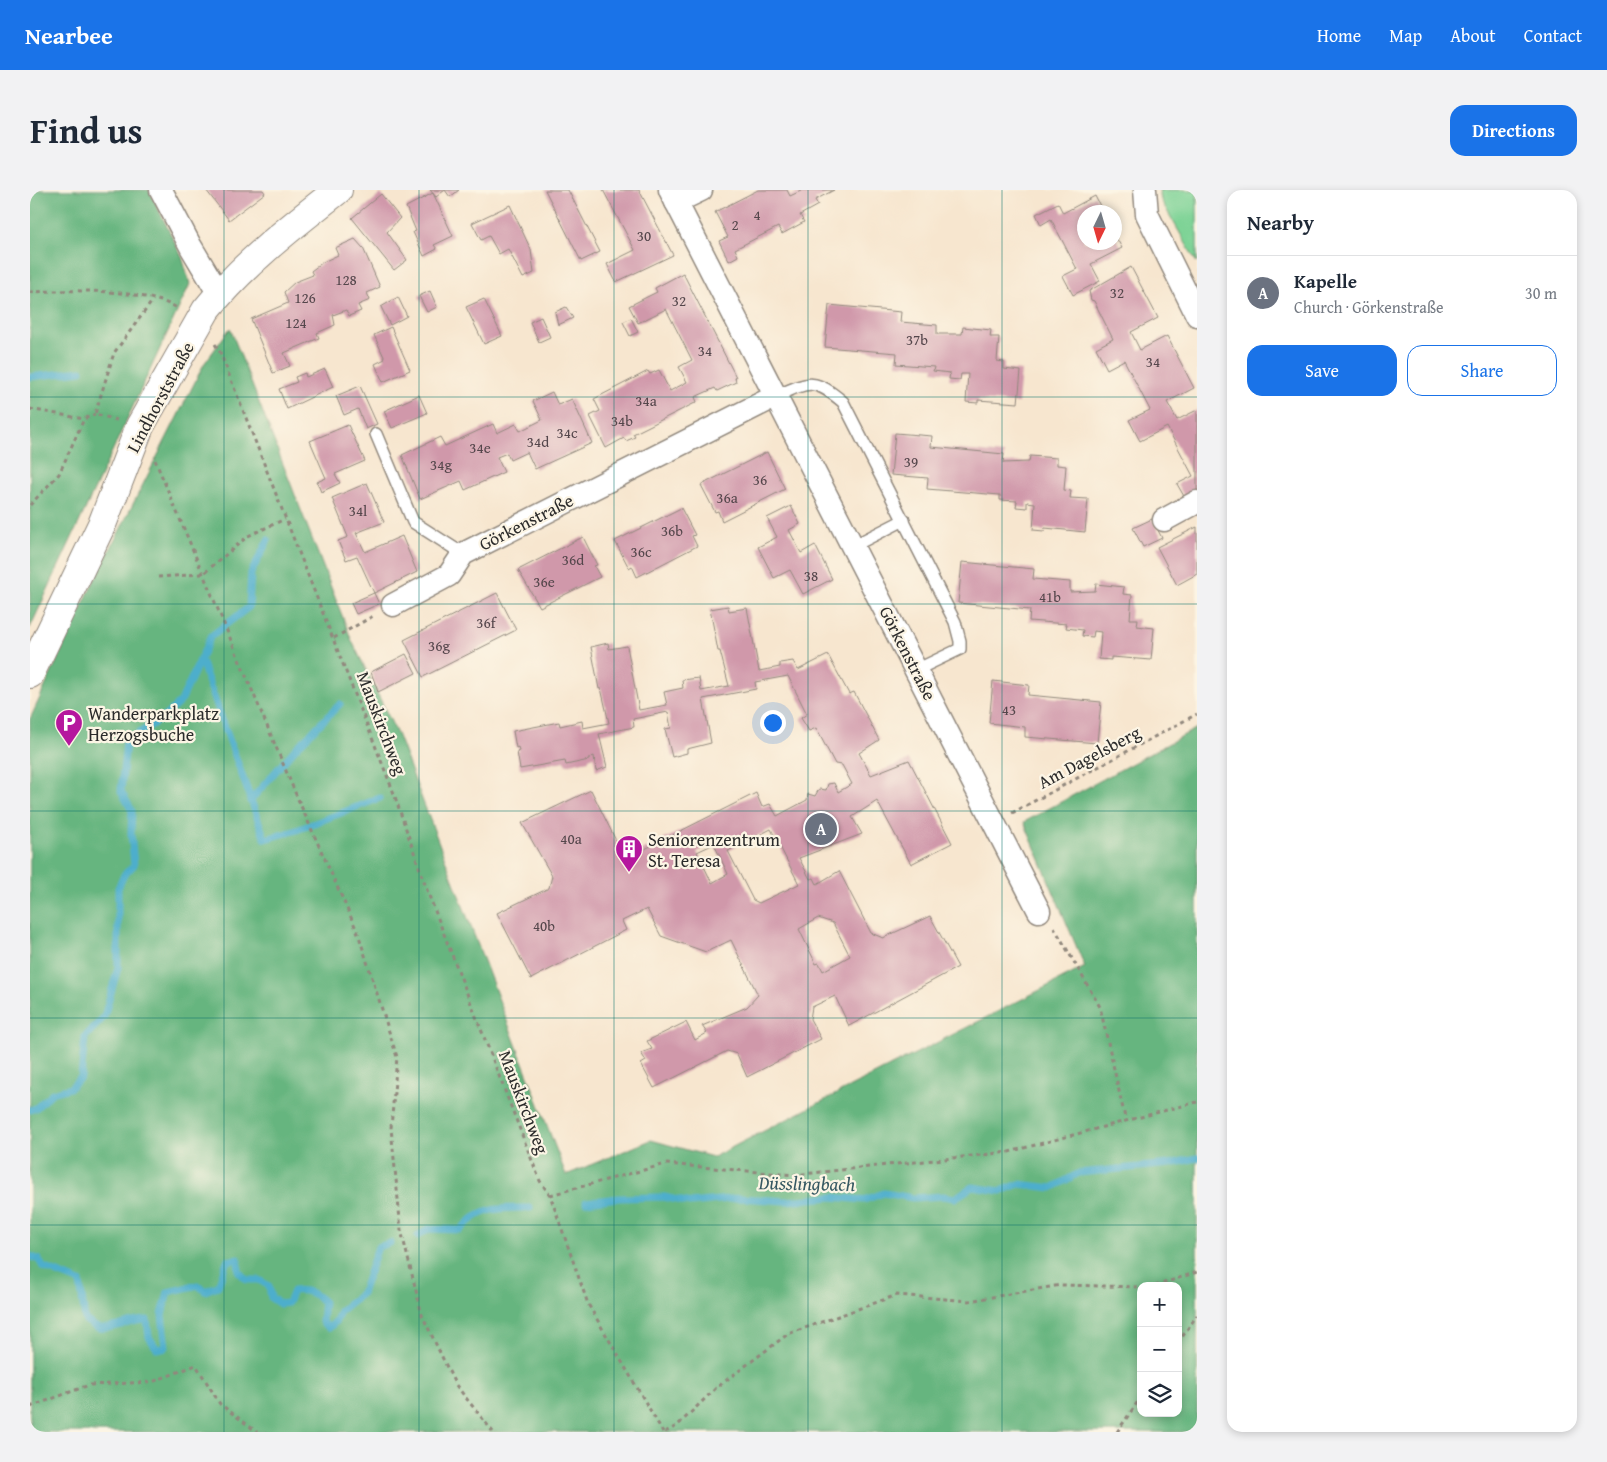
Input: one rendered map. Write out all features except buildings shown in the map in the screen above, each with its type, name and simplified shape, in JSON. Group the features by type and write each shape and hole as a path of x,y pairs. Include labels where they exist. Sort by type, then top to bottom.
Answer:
{"street":[{"path":"162,190 191,247 219,294"},
{"name":"Lindhorststraße","path":"30,674 103,522 140,426 200,322 219,294 290,228 338,190"},
{"path":"673,196 701,190"},
{"path":"1146,190 1147,214 1197,315"},
{"name":"Görkenstraße","path":"673,196 1039,911"},
{"name":"Görkenstraße","path":"392,605 449,574 463,554 776,396"},
{"path":"1164,520 1197,502"}],"lane":[{"path":"776,396 800,385 823,385 843,402 904,520 955,622 960,641 960,649 916,670"},
{"path":"376,434 413,522 463,554"},
{"path":"853,546 904,520"}],"path":[{"name":"Mauskirchweg","path":"30,292 88,291 129,294 172,305 200,322 220,352 334,638 393,791 428,893 540,1181 550,1195 588,1304 664,1432"},
{"path":"95,414 114,353 153,300"},
{"path":"30,409 84,419 95,414 140,426 297,797 358,933 397,1057 391,1128 392,1146 401,1230 422,1315 455,1384 493,1432"},
{"path":"30,506 59,474 84,419"},
{"path":"158,576 203,574 248,536 285,519"},
{"path":"334,638 392,605"},
{"name":"Am Dagelsberg","path":"994,821 1023,808 1197,714"},
{"path":"1039,911 1059,932 1100,1008 1126,1122"},
{"path":"550,1195 666,1164 794,1175 1009,1152 1197,1102"},
{"path":"1167,1282 1197,1272"},
{"path":"664,1432 676,1426 716,1388 788,1334 897,1295 969,1300 1061,1285 1137,1287"},
{"path":"1182,1337 1197,1315"},
{"path":"30,1407 89,1386 152,1382 196,1365 220,1404 258,1432"},
{"path":"1117,1432 1137,1403"}],"green space":[{"path":"30,190 149,190 182,257 190,284 30,628"},
{"path":"1159,190 1197,190 1197,263 1161,200"},
{"path":"230,328 352,641 398,736 566,1175 651,1140 713,1157 1085,967 1024,822 1197,728 1197,1432 30,1432 30,719 92,585 204,364"}],"waterway":[{"path":"30,377 81,371"},
{"path":"30,1110 36,1108 52,1093 70,1088 81,1077 85,1037 104,1017 118,968 118,888 124,875 134,865 131,833 132,811 121,791 126,742 165,716 181,701 211,636 249,607 251,573 268,540"},
{"path":"201,661 265,839 294,831 380,798"},
{"path":"250,801 296,748 340,704"},
{"name":"Düsslingbach","path":"586,1202 618,1198 664,1197 690,1203 739,1198 786,1201 832,1197 864,1200 884,1193 913,1198 943,1196 955,1198 972,1187 1001,1191 1019,1184 1052,1188 1079,1173 1170,1164 1197,1158"},
{"name":"Düsslingbach","path":"418,1236 428,1229 460,1230 468,1222 484,1212 509,1208 530,1208"},
{"name":"Düsslingbach","path":"30,1256 39,1260 43,1267 80,1282 85,1320 97,1327 104,1328 147,1320 149,1337 157,1349 166,1347 162,1315 168,1292 198,1285 205,1291 218,1286 227,1261 238,1259 239,1272 247,1280 259,1280 269,1286 271,1298 280,1304 288,1303 293,1291 306,1291 317,1296 324,1302 322,1322 329,1328 336,1321 340,1311 362,1293 378,1247 390,1243"}],"place":[{"name":"Wanderparkplatz Herzogsbuche","path":"69,747"},
{"name":"Kapelle","path":"821,829"},
{"name":"Seniorenzentrum St. Teresa","path":"629,873"}]}
